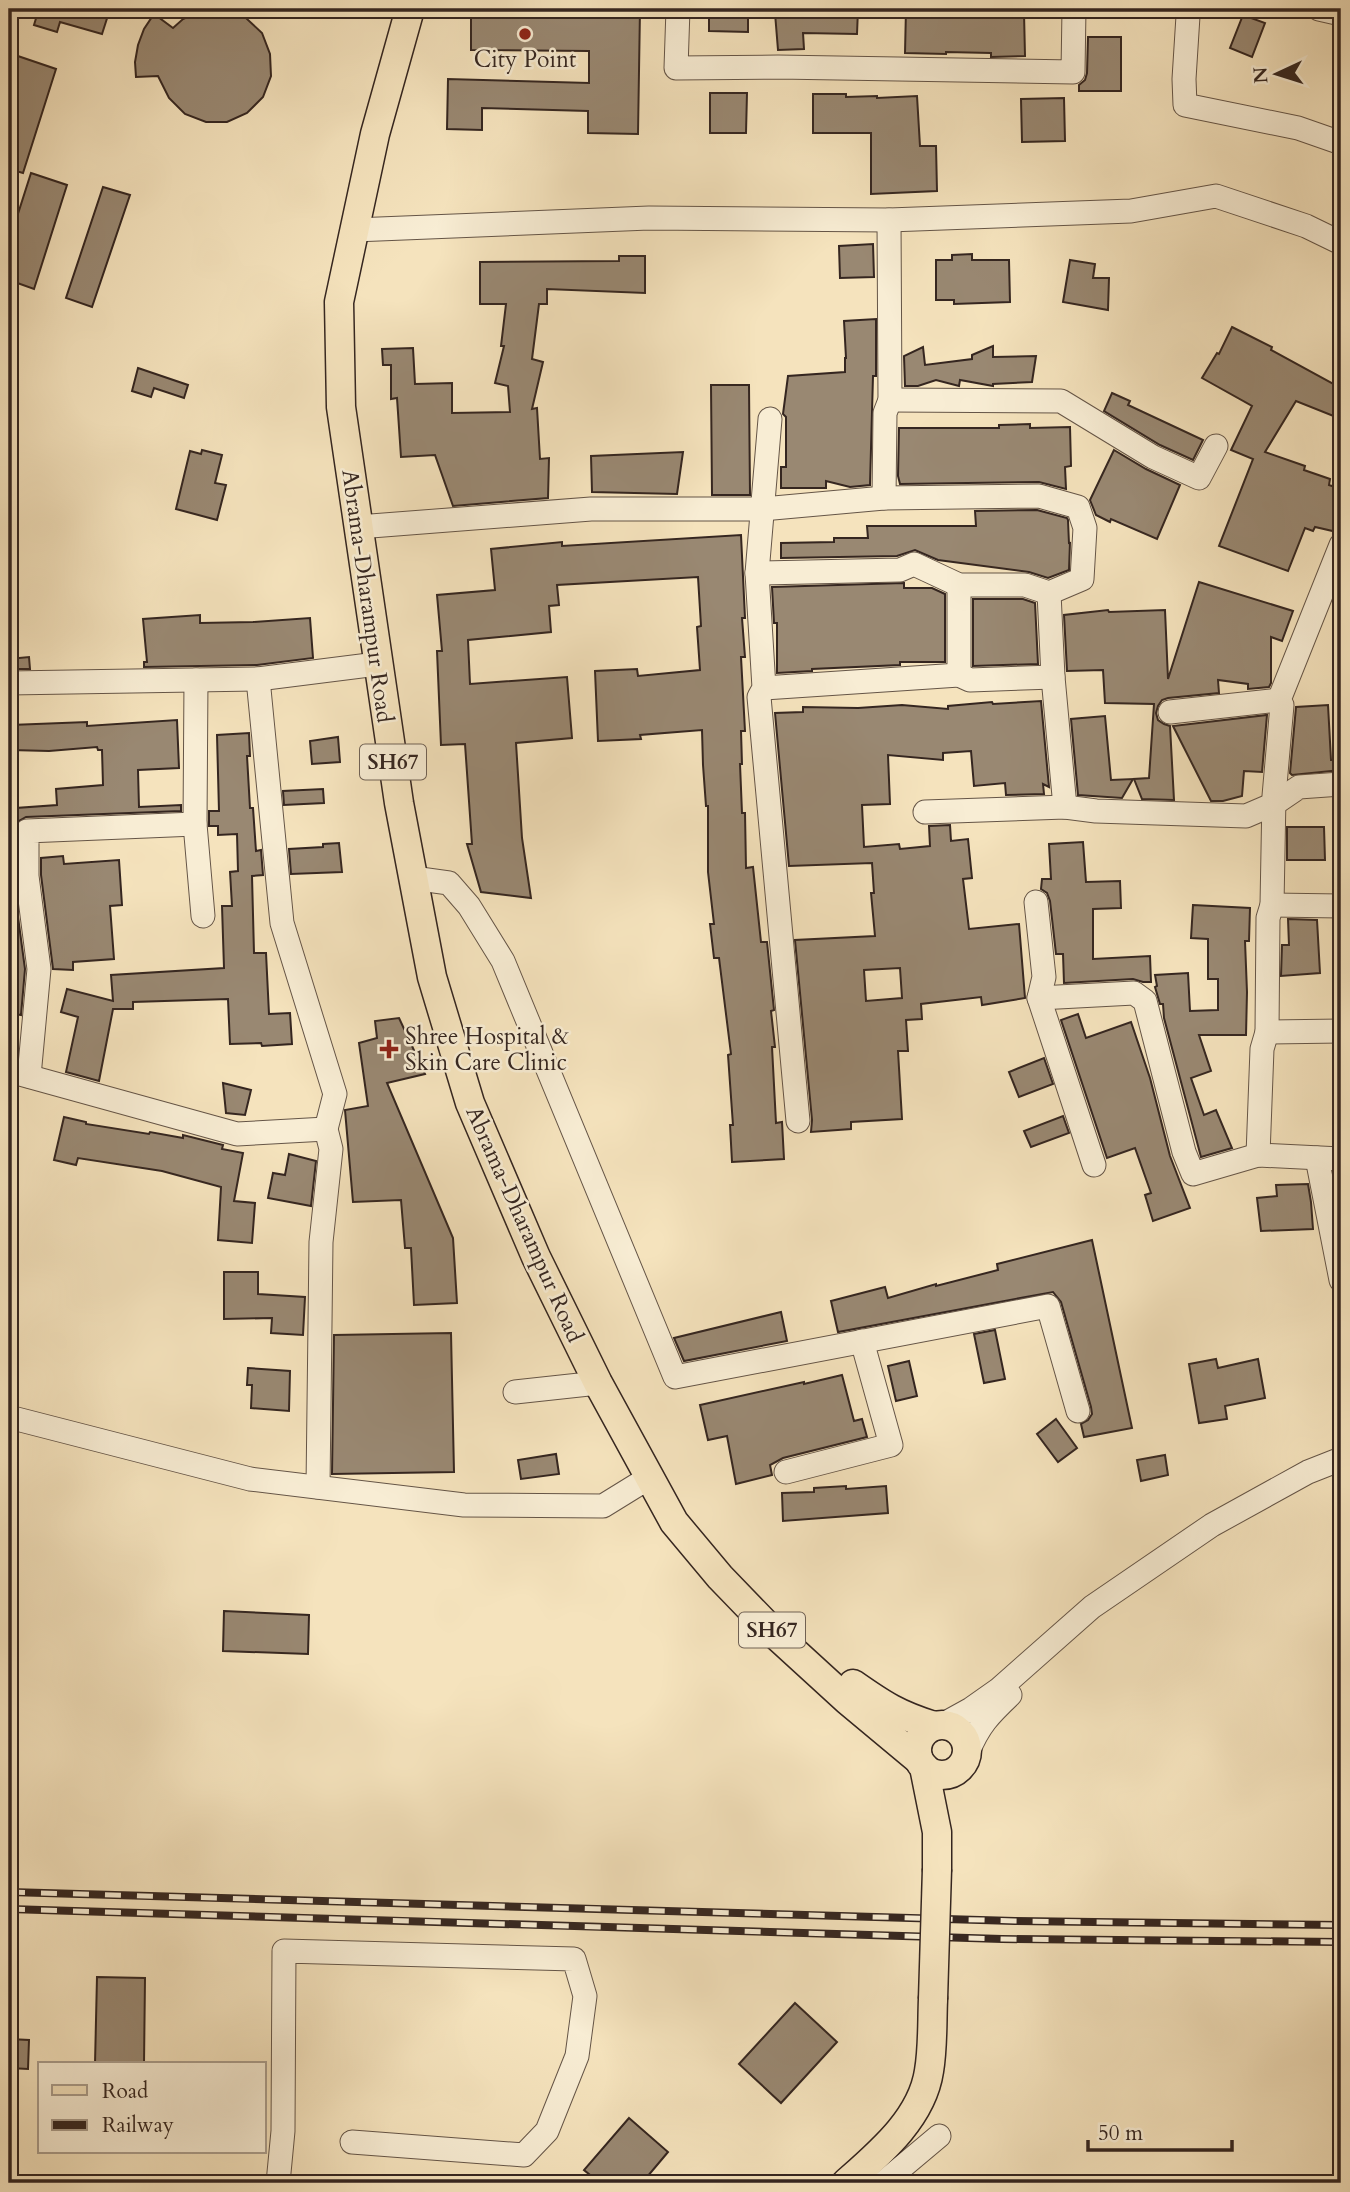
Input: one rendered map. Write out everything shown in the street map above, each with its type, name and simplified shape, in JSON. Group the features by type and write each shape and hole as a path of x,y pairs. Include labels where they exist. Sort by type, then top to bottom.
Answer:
{"main road":[{"name":"Abrama-Dharampur Road","path":"410,9 375,134 339,302 341,407 399,803 432,977 470,1103 536,1258 598,1383 650,1478"},
{"name":"SH67","path":"650,1478 729,1564 846,1678 888,1709 905,1717 938,1726 950,1726 963,1736 961,1762 938,1775 921,1764 846,1700 720,1577 674,1522 650,1478"},
{"path":"846,2183 883,2150 912,2113 922,2097 929,2071 936,1832 918,1744 927,1730 938,1726"},
{"path":"936,1832 947,1790 961,1762"},
{"path":"829,2183 873,2141 904,2105 917,2083 931,2042"}],"street":[{"path":"678,9 676,68 1073,72 1074,9"},
{"path":"1186,9 1185,105 1298,128 1341,144"},
{"path":"1320,9 1341,14"},
{"path":"354,230 649,218 889,220 1131,211 1216,196 1306,226 1341,243"},
{"path":"884,498 885,413 890,400 889,220"},
{"path":"890,400 1061,401 1153,457 1199,478 1216,446"},
{"path":"770,419 757,573 764,688 759,697 798,1121"},
{"path":"358,527 591,509 762,509 884,498 1039,496 1078,507 1085,528 1082,579 1049,593 1025,585 959,585 914,564 900,570 757,573"},
{"path":"1279,700 1341,545"},
{"path":"959,585 959,675"},
{"path":"1049,593 1053,677 1065,807"},
{"path":"9,683 258,679 377,664"},
{"path":"764,688 959,675 970,680 1053,677"},
{"path":"258,679 282,923 335,1094 326,1129 331,1149 321,1242 318,1487"},
{"path":"196,680 195,824 203,916"},
{"path":"1170,712 1279,700"},
{"path":"1258,1155 1262,1049 1267,1032 1268,918 1272,905 1274,804 1282,705 1279,700"},
{"path":"925,812 1065,807 1096,811 1246,816 1274,804 1299,788 1341,785"},
{"path":"195,824 27,831 27,876 39,969 19,1074 237,1134 326,1129"},
{"path":"413,877 449,883 469,906 503,961 675,1377 1048,1306 1078,1411"},
{"path":"1036,902 1044,977 1039,998 1094,1165"},
{"path":"1272,905 1341,906"},
{"path":"1039,998 1134,993 1145,1001 1184,1152 1193,1174 1258,1155 1341,1159"},
{"path":"1267,1032 1341,1031"},
{"path":"1317,1158 1341,1280"},
{"path":"786,1472 891,1445 862,1341"},
{"path":"515,1392 598,1383"},
{"path":"9,1417 250,1479 464,1504 603,1506 650,1478"},
{"path":"938,1726 971,1709 999,1690 1092,1607 1212,1525 1308,1472 1341,1459"},
{"path":"961,1762 976,1730 994,1710 1170,1554"},
{"path":"278,2183 283,2131 284,1951 574,1959 585,1996 577,2056 547,2131 524,2155 352,2142"},
{"path":"883,2183 939,2136"}],"building":[{"path":"31,9 110,9 102,34 60,22 57,32 34,25 37,15 30,12"},
{"path":"471,9 640,9 638,134 588,133 588,111 482,108 482,130 447,129 448,79 589,83 589,51 471,50"},
{"path":"709,9 748,9 748,32 709,31"},
{"path":"810,9 858,9 857,34 803,33 804,49 778,50 775,13"},
{"path":"906,9 950,9 950,16 989,17 1024,13 1025,56 991,57 991,53 905,53"},
{"path":"203,10 225,10 246,18 262,33 270,54 271,76 263,97 247,113 227,122 206,122 185,114 169,98 158,76 136,77 138,45 154,14 173,28 183,19"},
{"path":"1243,15 1265,23 1252,57 1230,48"},
{"path":"1088,37 1121,37 1121,91 1079,91 1079,85 1085,80 1087,73"},
{"path":"9,53 56,69 23,173 9,169"},
{"path":"710,93 747,93 746,133 710,133"},
{"path":"813,94 877,98 917,96 920,146 936,146 937,191 871,194 871,133 813,133"},
{"path":"1064,98 1065,141 1022,142 1021,99"},
{"path":"31,173 67,185 34,289 9,280 9,242"},
{"path":"103,187 130,195 92,307 66,298"},
{"path":"873,244 874,277 840,278 839,246"},
{"path":"972,254 972,260 1009,260 1010,302 954,304 954,300 936,300 936,260 952,260 952,255"},
{"path":"619,256 645,256 645,293 547,289 547,304 539,304 532,359 543,362 532,409 537,408 540,459 549,458 548,498 453,506 435,455 401,457 397,398 391,399 391,365 383,365 382,349 413,348 415,384 452,383 452,413 510,412 508,386 495,383 504,346 501,346 506,304 480,304 480,262 619,261"},
{"path":"1070,260 1095,264 1093,278 1109,278 1108,310 1063,302"},
{"path":"876,319 870,485 850,487 826,481 826,488 781,488 781,467 786,467 786,417 783,414 788,376 845,372 844,321"},
{"path":"1232,327 1341,388 1341,419 1296,401 1265,452 1305,466 1304,470 1330,479 1329,485 1341,489 1341,522 1337,532 1315,527 1313,531 1305,528 1288,571 1219,546 1253,459 1231,450 1252,406 1202,378 1217,353 1219,354"},
{"path":"993,346 993,357 1036,356 1032,382 993,386 960,380 959,386 936,380 918,386 905,386 904,356 923,347 925,365 972,359 972,355"},
{"path":"138,368 188,385 184,398 154,388 151,397 132,391"},
{"path":"711,385 749,385 750,495 712,495"},
{"path":"1112,393 1130,401 1128,405 1203,440 1193,460 1160,445 1104,411"},
{"path":"1030,424 1030,428 1070,427 1071,466 1065,467 1066,489 1039,482 900,484 899,428 999,428 999,425"},
{"path":"202,450 222,455 215,483 226,485 217,520 176,509 190,451 201,454"},
{"path":"1114,450 1180,485 1157,539 1096,515 1090,500"},
{"path":"683,452 677,494 592,492 591,456"},
{"path":"1037,510 1068,520 1069,570 1048,578 1029,572 938,560 915,550 897,556 781,558 781,543 868,538 867,526 976,526 975,511"},
{"path":"741,535 745,618 742,618 745,657 741,657 745,731 741,731 742,813 745,813 746,868 753,867 761,942 767,942 774,1010 771,1011 775,1047 772,1047 776,1123 782,1122 784,1159 732,1162 730,1125 733,1125 728,1055 731,1054 719,958 714,958 710,924 714,924 708,872 708,806 702,730 640,735 641,739 598,741 595,671 637,669 638,676 700,670 698,577 557,585 559,605 549,606 551,632 468,640 470,684 567,677 572,738 516,743 522,838 531,898 481,892 467,844 472,844 465,744 441,745 437,651 442,651 437,595 495,590 491,549 562,542 562,546"},
{"path":"1199,582 1293,611 1282,641 1271,637 1269,687 1248,689 1248,684 1218,680 1219,693 1162,700 1156,713 1158,720 1170,726 1174,800 1142,799 1134,779 1149,778 1154,704 1105,703 1103,670 1067,671 1064,615 1108,610 1165,610 1168,679"},
{"path":"904,583 904,588 932,588 945,594 945,662 900,662 900,665 777,673 777,623 774,623 772,587"},
{"path":"973,599 1023,599 1035,603 1038,664 973,666"},
{"path":"200,615 200,623 310,618 313,658 257,665 144,667 144,662 147,662 143,619"},
{"path":"29,657 30,669 9,669 9,659"},
{"path":"1041,701 1049,787 1043,784 1044,794 1006,795 1005,783 974,786 971,751 943,753 943,760 888,755 890,804 862,805 864,847 899,844 900,849 930,846 929,826 950,825 951,841 968,839 972,878 963,879 969,929 1019,924 1025,998 982,1005 981,997 921,1004 922,1019 906,1020 908,1051 898,1051 902,1119 851,1122 851,1129 811,1132 795,940 875,936 871,893 874,893 872,863 789,866 775,713 803,712 803,707 858,708 902,705 948,709 948,706","holes":["900,968 902,998 866,1001 864,970"]},
{"path":"1328,705 1331,760 1341,760 1341,770 1292,775 1290,773 1296,707"},
{"path":"1267,715 1262,772 1244,771 1242,796 1211,801 1173,726"},
{"path":"1105,716 1111,780 1133,779 1122,798 1078,795 1071,719"},
{"path":"177,720 179,768 138,770 139,807 181,805 181,811 26,817 17,822 16,808 57,805 56,789 103,785 102,750 97,747 49,751 11,750 11,725 87,722 87,726"},
{"path":"249,733 250,756 247,756 250,808 253,808 256,851 261,850 263,875 252,876 254,953 266,953 269,1014 290,1013 292,1044 230,1044 228,999 133,1002 133,1009 113,1009 99,1081 66,1072 78,1017 61,1012 67,989 113,1001 111,975 224,968 222,906 232,906 230,872 238,871 237,834 218,835 218,826 209,826 209,811 219,811 217,735"},
{"path":"338,737 340,762 312,764 310,741"},
{"path":"323,789 324,803 284,805 283,791"},
{"path":"1287,827 1324,827 1325,860 1287,860"},
{"path":"1083,842 1086,882 1120,881 1121,908 1093,909 1093,959 1150,956 1151,982 1133,979 1064,983 1063,954 1056,954 1050,901 1047,893 1041,889 1042,879 1051,879 1049,844"},
{"path":"339,843 342,872 291,874 289,849"},
{"path":"63,856 64,864 119,860 122,905 110,906 114,959 73,962 73,970 53,969 41,858"},
{"path":"14,887 25,969 21,1015 9,1013 9,888"},
{"path":"1193,905 1250,908 1249,941 1245,941 1246,1035 1199,1035 1211,1071 1191,1078 1204,1115 1216,1110 1232,1148 1201,1157 1164,1018 1163,1004 1160,1004 1155,987 1155,975 1188,973 1190,1011 1218,1010 1218,979 1208,979 1208,939 1191,938"},
{"path":"1288,919 1317,920 1320,973 1281,976 1282,945 1289,945"},
{"path":"1078,1014 1086,1038 1131,1022 1150,1078 1170,1156 1190,1208 1153,1221 1145,1195 1151,1193 1135,1148 1107,1158 1061,1020"},
{"path":"399,1018 425,1074 387,1083 453,1238 457,1303 414,1305 411,1248 405,1248 401,1200 353,1202 345,1110 368,1106 359,1043 377,1038 375,1021"},
{"path":"1044,1058 1053,1084 1019,1097 1009,1072"},
{"path":"223,1083 251,1090 245,1115 226,1113"},
{"path":"1063,1116 1069,1133 1031,1147 1024,1131"},
{"path":"64,1117 86,1124 149,1134 150,1132 183,1138 183,1135 223,1145 222,1149 243,1153 234,1201 255,1203 252,1243 218,1240 221,1187 162,1171 78,1158 76,1165 54,1160"},
{"path":"289,1154 316,1161 311,1206 268,1198 273,1173 285,1175"},
{"path":"1308,1184 1313,1229 1261,1231 1257,1198 1277,1196 1276,1185"},
{"path":"1092,1240 1132,1428 1084,1437 1081,1424 1092,1414 1091,1407 1061,1302 1053,1292 838,1332 831,1301 885,1287 888,1298 998,1270 997,1264"},
{"path":"224,1272 258,1272 258,1294 305,1297 303,1335 271,1333 272,1318 224,1319"},
{"path":"781,1312 787,1341 684,1361 674,1338"},
{"path":"995,1330 1005,1379 984,1383 974,1334"},
{"path":"451,1333 454,1472 332,1474 334,1335"},
{"path":"1216,1359 1218,1368 1258,1359 1265,1398 1225,1406 1227,1419 1199,1423 1189,1364"},
{"path":"909,1361 917,1396 896,1401 888,1366"},
{"path":"248,1368 290,1371 289,1411 251,1408 252,1385 247,1385"},
{"path":"842,1375 854,1421 862,1419 867,1437 783,1458 770,1465 772,1475 736,1484 727,1436 708,1440 700,1405"},
{"path":"1056,1419 1077,1448 1058,1462 1037,1434"},
{"path":"556,1454 559,1474 521,1479 518,1460"},
{"path":"1165,1455 1168,1475 1141,1481 1137,1460"},
{"path":"846,1486 846,1489 886,1486 888,1513 783,1521 782,1493 814,1492 814,1488"},
{"path":"224,1611 309,1615 308,1654 223,1651"},
{"path":"97,1977 145,1978 144,2062 95,2062"},
{"path":"795,2003 837,2042 781,2103 739,2064"},
{"path":"9,2039 29,2040 28,2069 9,2068"},
{"path":"629,2118 668,2152 642,2183 600,2183 584,2170"}],"railway":[{"path":"9,1892 1015,1921 1341,1925"},
{"path":"9,1909 1002,1939 1341,1942"}],"place":[{"name":"City Point","path":"525,34"},
{"name":"Shree Hospital & Skin Care Clinic","path":"389,1049"}]}
